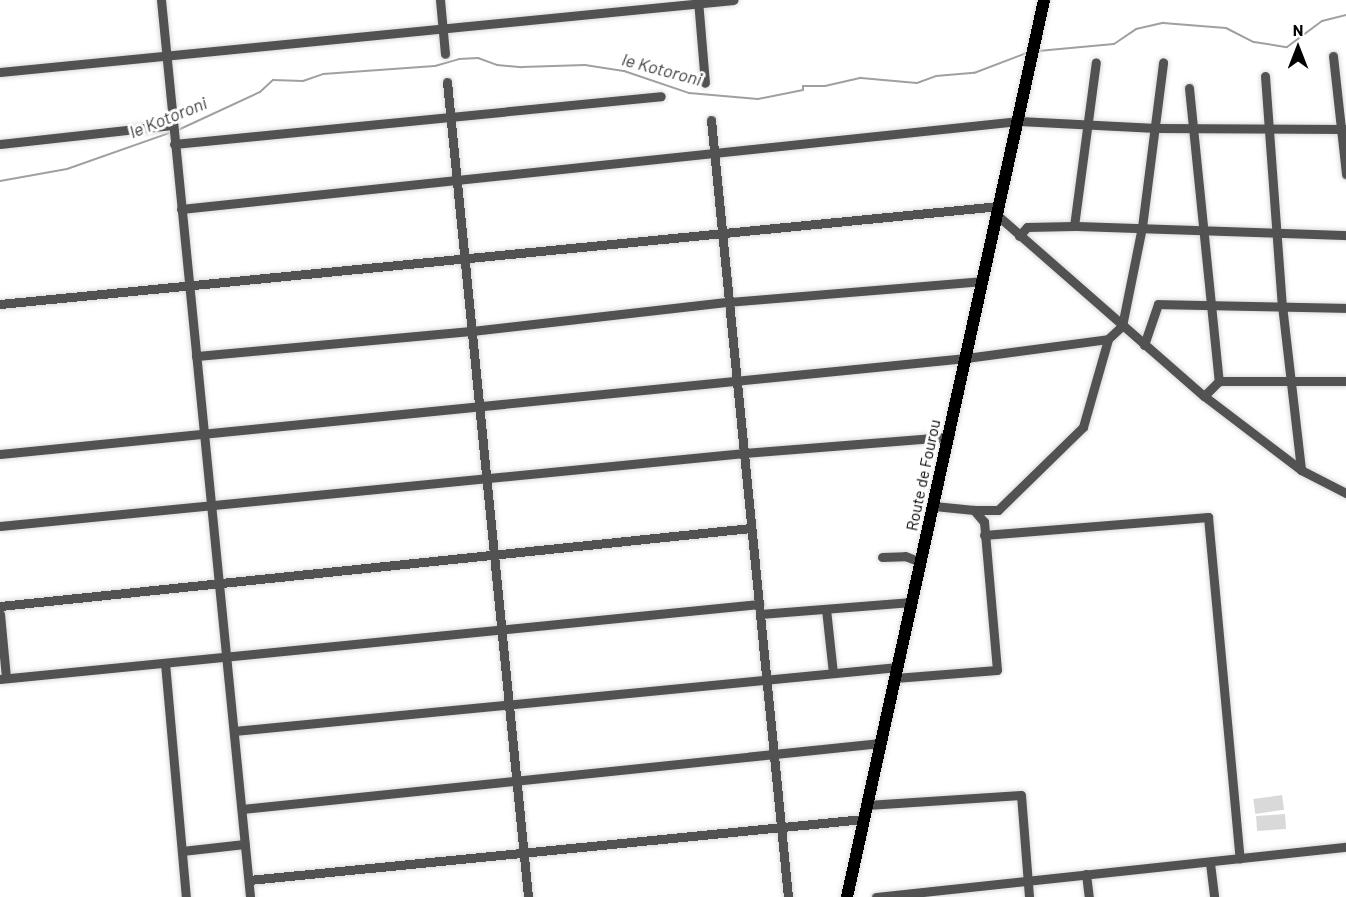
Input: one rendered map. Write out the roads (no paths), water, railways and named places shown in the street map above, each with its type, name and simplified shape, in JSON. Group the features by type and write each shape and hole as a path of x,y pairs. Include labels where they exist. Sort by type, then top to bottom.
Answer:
{"main road":[{"name":"Route de Fourou","path":"847,897 1044,0"}],"street":[{"path":"160,0 250,897"},
{"path":"440,0 445,54"},
{"path":"0,72 733,0"},
{"path":"698,2 705,83"},
{"path":"1333,56 1344,129 1346,174"},
{"path":"1074,226 1096,62"},
{"path":"934,506 998,510 1083,427 1095,372 1108,339 1122,326 1142,227 1163,62"},
{"path":"1265,76 1282,306 1301,470"},
{"path":"447,82 528,897"},
{"path":"1189,88 1219,381"},
{"path":"174,141 450,118 662,96"},
{"path":"711,120 789,897"},
{"path":"181,209 1019,121 1155,129 1270,131 1344,129"},
{"path":"0,144 172,125"},
{"path":"0,304 189,283 723,231 998,210 1019,236 1204,396 1301,470 1346,493"},
{"path":"1019,236 1027,227 1074,226 1346,235"},
{"path":"196,356 472,331 728,302 982,281"},
{"path":"1144,345 1158,304 1346,308"},
{"path":"0,454 204,431 737,378 966,358 1108,339"},
{"path":"1204,396 1219,381 1346,381"},
{"path":"0,526 744,453 949,437"},
{"path":"234,731 833,673 997,670 984,522 974,510"},
{"path":"984,535 1208,517 1240,860"},
{"path":"0,606 219,581 495,557 751,528"},
{"path":"882,557 905,556 921,562"},
{"path":"0,614 3,679 501,630 759,609 826,609 912,602"},
{"path":"826,609 833,673"},
{"path":"165,663 186,897"},
{"path":"242,809 774,756 881,743"},
{"path":"867,805 1021,795 1029,897"},
{"path":"249,880 863,819"},
{"path":"182,851 245,844"},
{"path":"876,897 1346,847"},
{"path":"1210,863 1214,897"},
{"path":"1086,874 1089,897"}],"waterway":[{"name":"le Kotoroni","path":"1038,51 1114,44 1136,29 1163,23 1226,28 1254,42 1287,47 1322,21 1346,15"},
{"name":"le Kotoroni","path":"178,130 260,92 273,80 303,81 323,74 435,66 459,59 478,58 497,65 522,67 585,65 624,71 689,93 758,99 803,90 803,86 825,86 861,78 917,83 936,76 974,73 1029,52"},
{"name":"le Kotoroni","path":"0,181 67,169 172,132"}]}
